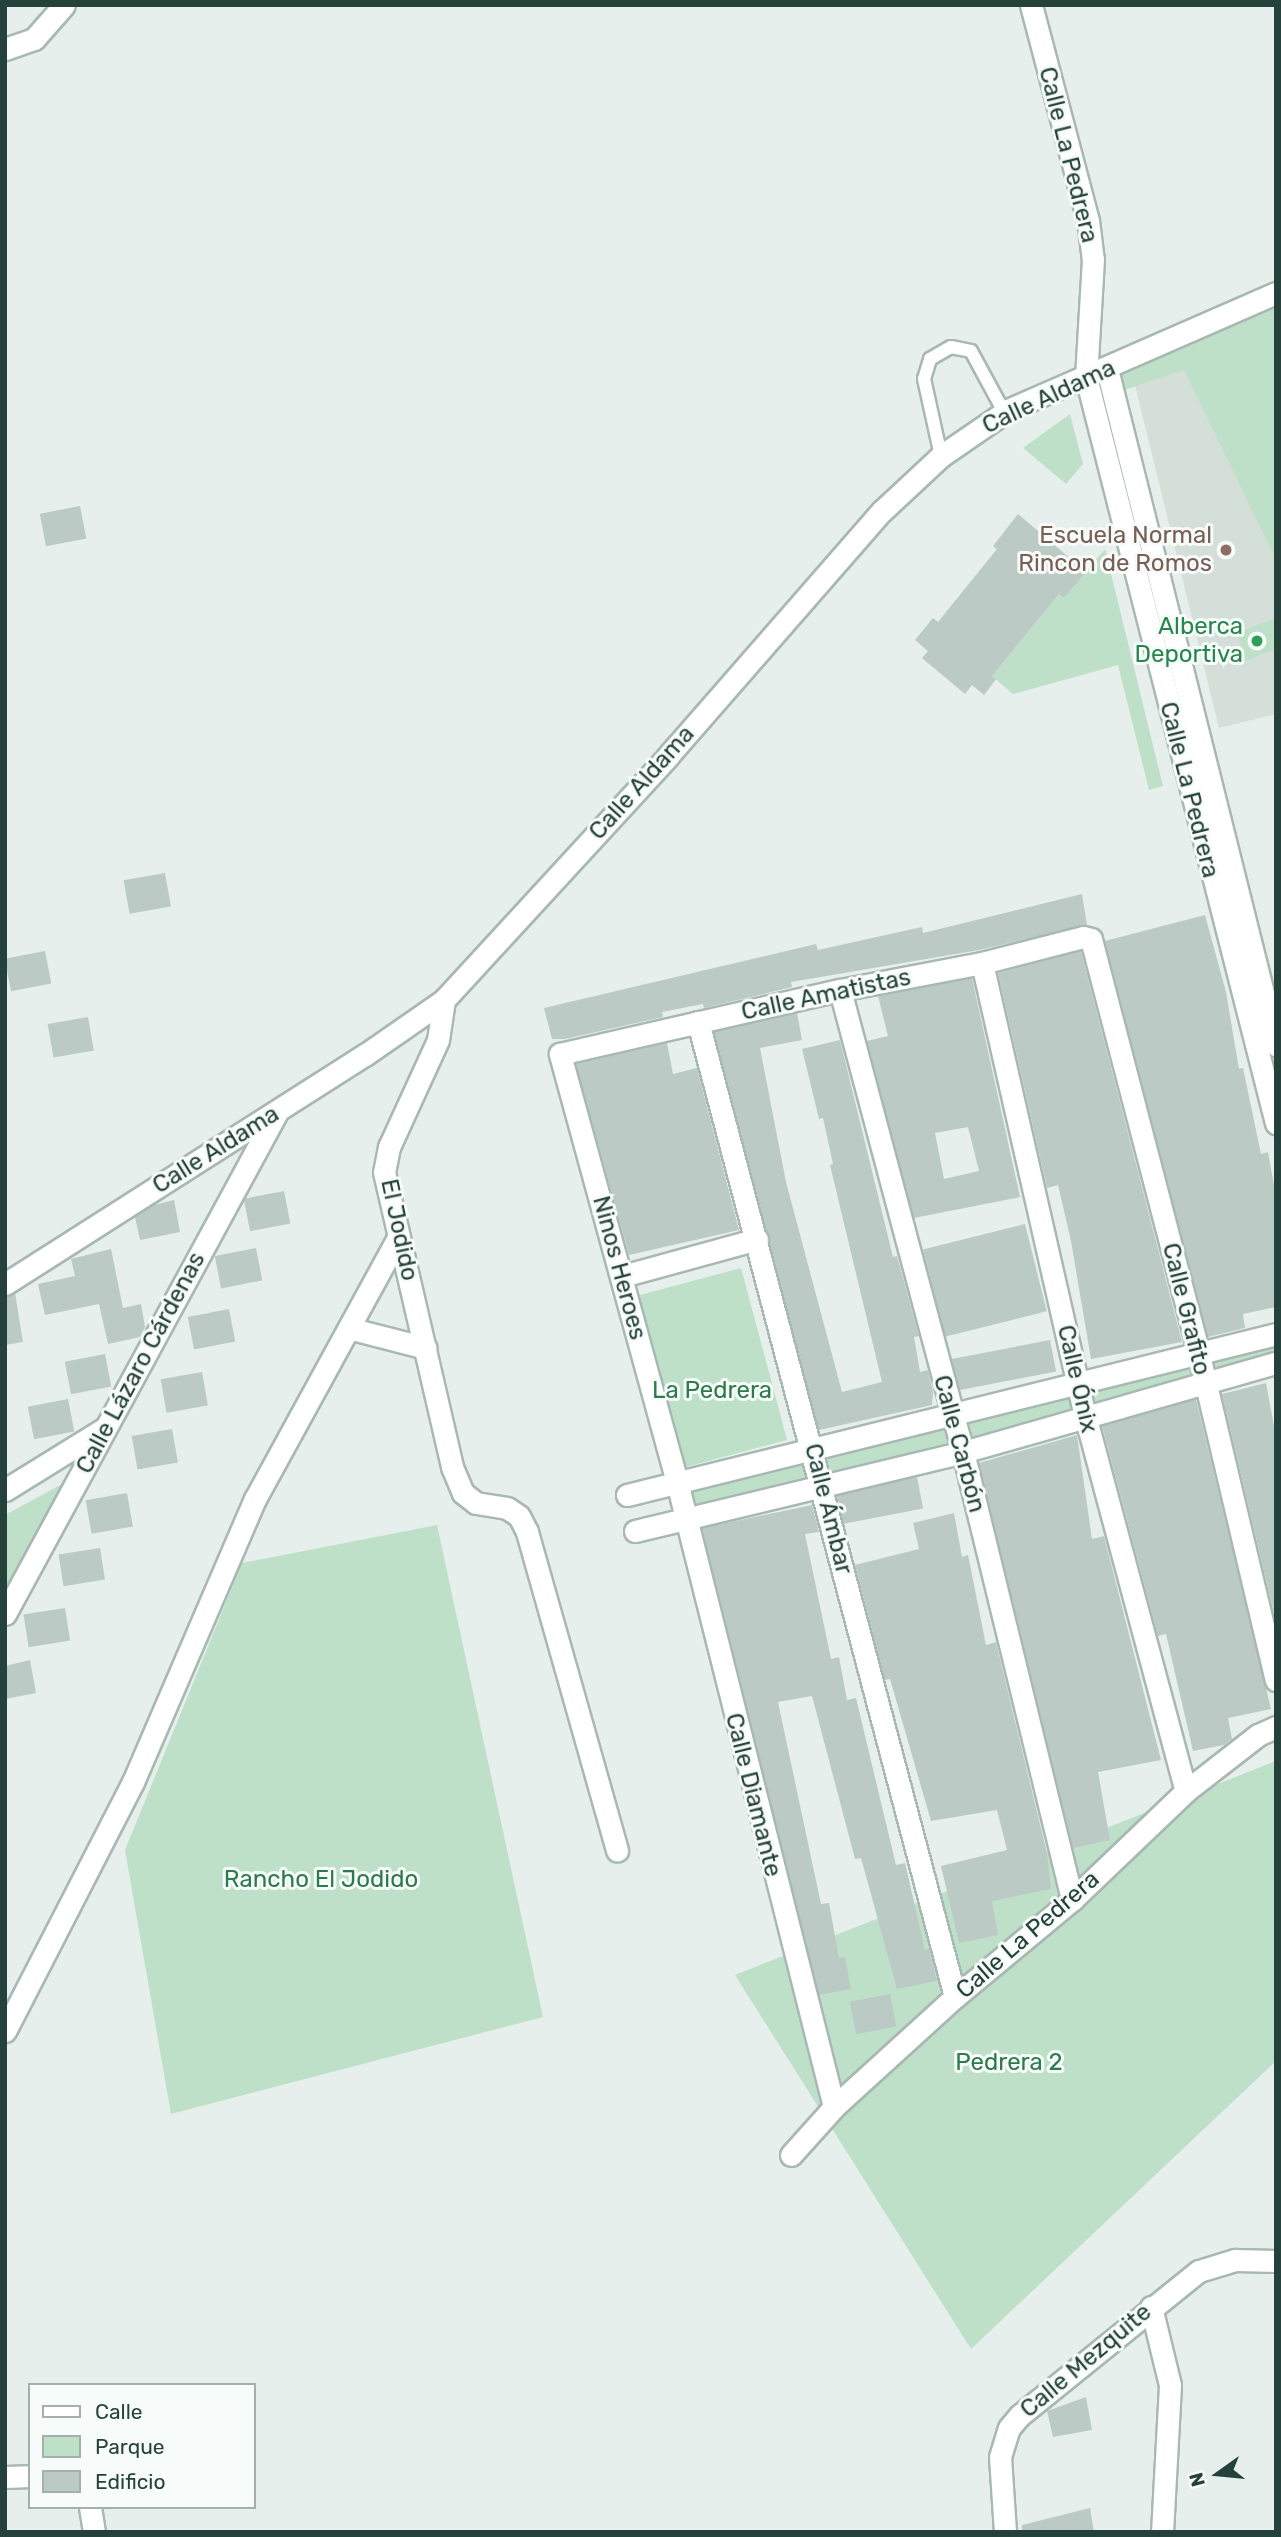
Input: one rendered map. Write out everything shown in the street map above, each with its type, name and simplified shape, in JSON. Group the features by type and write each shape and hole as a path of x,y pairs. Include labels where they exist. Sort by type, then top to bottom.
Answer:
{"street":[{"path":"5,49 34,39 64,5"},
{"name":"Calle La Pedrera","path":"1031,5 1088,220 1093,259 1086,377 1189,794 1274,1111"},
{"name":"Calle Aldama","path":"5,1284 278,1112 444,1000 668,755 882,511 941,456 1004,412 1276,293"},
{"name":"Calle La Pedrera","path":"1107,369 1276,1045"},
{"path":"1189,794 1211,790"},
{"name":"Calle Amatistas","path":"560,1054 840,990 982,963 1083,937 1091,939"},
{"name":"Calle Grafito","path":"1091,939 1199,1355 1276,1680"},
{"name":"Calle Ónix","path":"982,963 1085,1415 1185,1791"},
{"name":"Calle Carbón","path":"840,990 963,1452 1072,1900"},
{"name":"El Jodido","path":"444,1000 438,1040 389,1147 384,1172 452,1467 463,1493 475,1503 507,1508 519,1516 527,1532 617,1851"},
{"name":"Calle Ámbar","path":"698,1022 813,1448 955,1997"},
{"name":"Ninos Heroes","path":"560,1054 677,1482"},
{"name":"Calle Lázaro Cárdenas","path":"5,1614 278,1112"},
{"path":"5,2031 133,1782 255,1499 352,1329 398,1238"},
{"path":"622,1276 757,1240"},
{"path":"352,1329 426,1348"},
{"path":"626,1495 813,1448 952,1417 1276,1334"},
{"path":"635,1531 963,1452 1085,1415 1276,1363"},
{"path":"5,1490 107,1426"},
{"name":"Calle Diamante","path":"677,1482 775,1889 834,2107"},
{"name":"Calle La Pedrera","path":"791,2155 834,2107 955,1997 1072,1900 1185,1791 1258,1735 1276,1727"},
{"name":"Calle Mezquite","path":"1005,2532 999,2474 1009,2428 1151,2307 1199,2271 1219,2262 1276,2261"},
{"path":"1151,2307 1170,2385 1162,2532"},
{"path":"5,2477 28,2476"},
{"path":"90,2509 94,2532"}],"lane":[{"path":"941,456 924,379 930,359 951,347 971,351 1004,412"}],"shaded area":[{"name":"Escuela Normal Rincon de Romos","path":"1276,330 1276,714 1219,728 1135,385"}],"green space":[{"path":"1276,300 1276,560 1184,370 1119,392 1111,374"},
{"path":"1070,414 1083,464 1066,484 1023,448"},
{"path":"1105,549 1163,786 1149,790 1118,665 1013,694 992,676 1059,594 1064,598"},
{"name":"Alberca Deportiva","path":"1276,618 1276,649 1245,661 1237,633"},
{"name":"La Pedrera","path":"741,1268 787,1440 674,1470 628,1298"},
{"path":"1276,1345 1276,1360 680,1515 674,1492"},
{"path":"73,1478 5,1599 5,1515"},
{"name":"Rancho El Jodido","path":"437,1525 543,2017 171,2114 125,1850 242,1563"},
{"name":"Pedrera 2","path":"1276,1761 1276,2061 971,2349 735,1975"}],"building":[{"path":"80,506 86,538 46,546 40,514"},
{"path":"1018,514 1086,572 1064,598 1059,594 992,676 996,679 984,695 972,685 965,694 922,658 928,651 915,640 933,618 938,622 997,549 993,546"},
{"path":"165,873 171,906 130,914 124,880"},
{"path":"1082,894 1087,925 979,950 791,982 792,987 704,1008 703,1004 662,1012 663,1017 565,1039 552,1039 544,1008 816,944 818,950 922,927 923,933"},
{"path":"1205,915 1226,992 1239,1069 1243,1068 1261,1154 1268,1152 1276,1196 1276,1307 1243,1314 1245,1328 1208,1337 1105,941"},
{"path":"45,951 51,983 11,991 5,959"},
{"path":"1081,951 1182,1342 1091,1359 1071,1241 1058,1185 1047,1188 998,973"},
{"path":"972,978 1020,1197 914,1218 867,1041 888,1036 878,996","holes":["968,1127 979,1171 944,1179 935,1133"]},
{"path":"797,1013 802,1040 760,1048 786,1182 842,1392 882,1382 830,1165 833,1164 823,1118 819,1119 802,1049 840,1040 893,1257 897,1256 919,1336 914,1337 920,1372 928,1370 933,1392 932,1405 819,1430 714,1032"},
{"path":"88,1017 94,1050 54,1058 48,1024"},
{"path":"667,1043 673,1074 697,1068 739,1230 629,1255 576,1064"},
{"path":"284,1191 290,1223 250,1231 244,1199"},
{"path":"174,1200 180,1232 140,1240 135,1217 154,1205"},
{"path":"1025,1224 1047,1311 945,1337 923,1249"},
{"path":"256,1248 262,1280 221,1288 215,1256"},
{"path":"111,1249 123,1308 141,1304 145,1327 140,1337 108,1344 99,1304 45,1315 38,1284 75,1276 71,1259"},
{"path":"15,1293 23,1342 5,1345 5,1297"},
{"path":"229,1309 235,1341 194,1349 188,1317"},
{"path":"1050,1340 1056,1371 958,1390 952,1359"},
{"path":"105,1354 111,1386 71,1394 65,1362"},
{"path":"202,1372 208,1405 167,1413 161,1379"},
{"path":"1266,1383 1276,1437 1276,1622 1222,1394"},
{"path":"68,1399 74,1431 34,1439 28,1407"},
{"path":"1196,1399 1271,1709 1228,1718 1232,1739 1224,1745 1193,1751 1166,1634 1158,1636 1102,1426"},
{"path":"172,1429 178,1462 138,1470 132,1436"},
{"path":"1077,1435 1092,1539 1104,1536 1161,1760 1098,1772 1110,1840 1073,1848 979,1463"},
{"path":"917,1477 923,1508 843,1524 837,1493"},
{"path":"127,1493 133,1526 92,1534 86,1500"},
{"path":"812,1505 819,1532 805,1534 831,1659 839,1657 847,1700 856,1698 896,1865 905,1863 925,1950 929,1949 937,1981 897,1989 861,1858 855,1859 812,1696 778,1702 821,1904 829,1903 839,1958 845,1957 851,1989 819,1995 702,1528"},
{"path":"954,1513 962,1557 968,1555 986,1645 996,1642 1047,1853 1051,1889 992,1901 998,1935 959,1943 941,1866 1007,1850 997,1810 931,1821 890,1679 885,1680 855,1565 919,1549 913,1523"},
{"path":"100,1548 105,1580 64,1586 59,1555"},
{"path":"65,1608 70,1641 29,1647 24,1615"},
{"path":"30,1660 36,1693 5,1699 5,1666"},
{"path":"890,1994 896,2026 856,2034 850,2002"},
{"path":"1086,2397 1092,2430 1053,2437 1047,2411"},
{"path":"1090,2508 1094,2532 1022,2532 1022,2525"}],"place":[{"name":"Escuela Normal Rincon de Romos","path":"1226,550"},
{"name":"Alberca Deportiva","path":"1257,641"}]}
